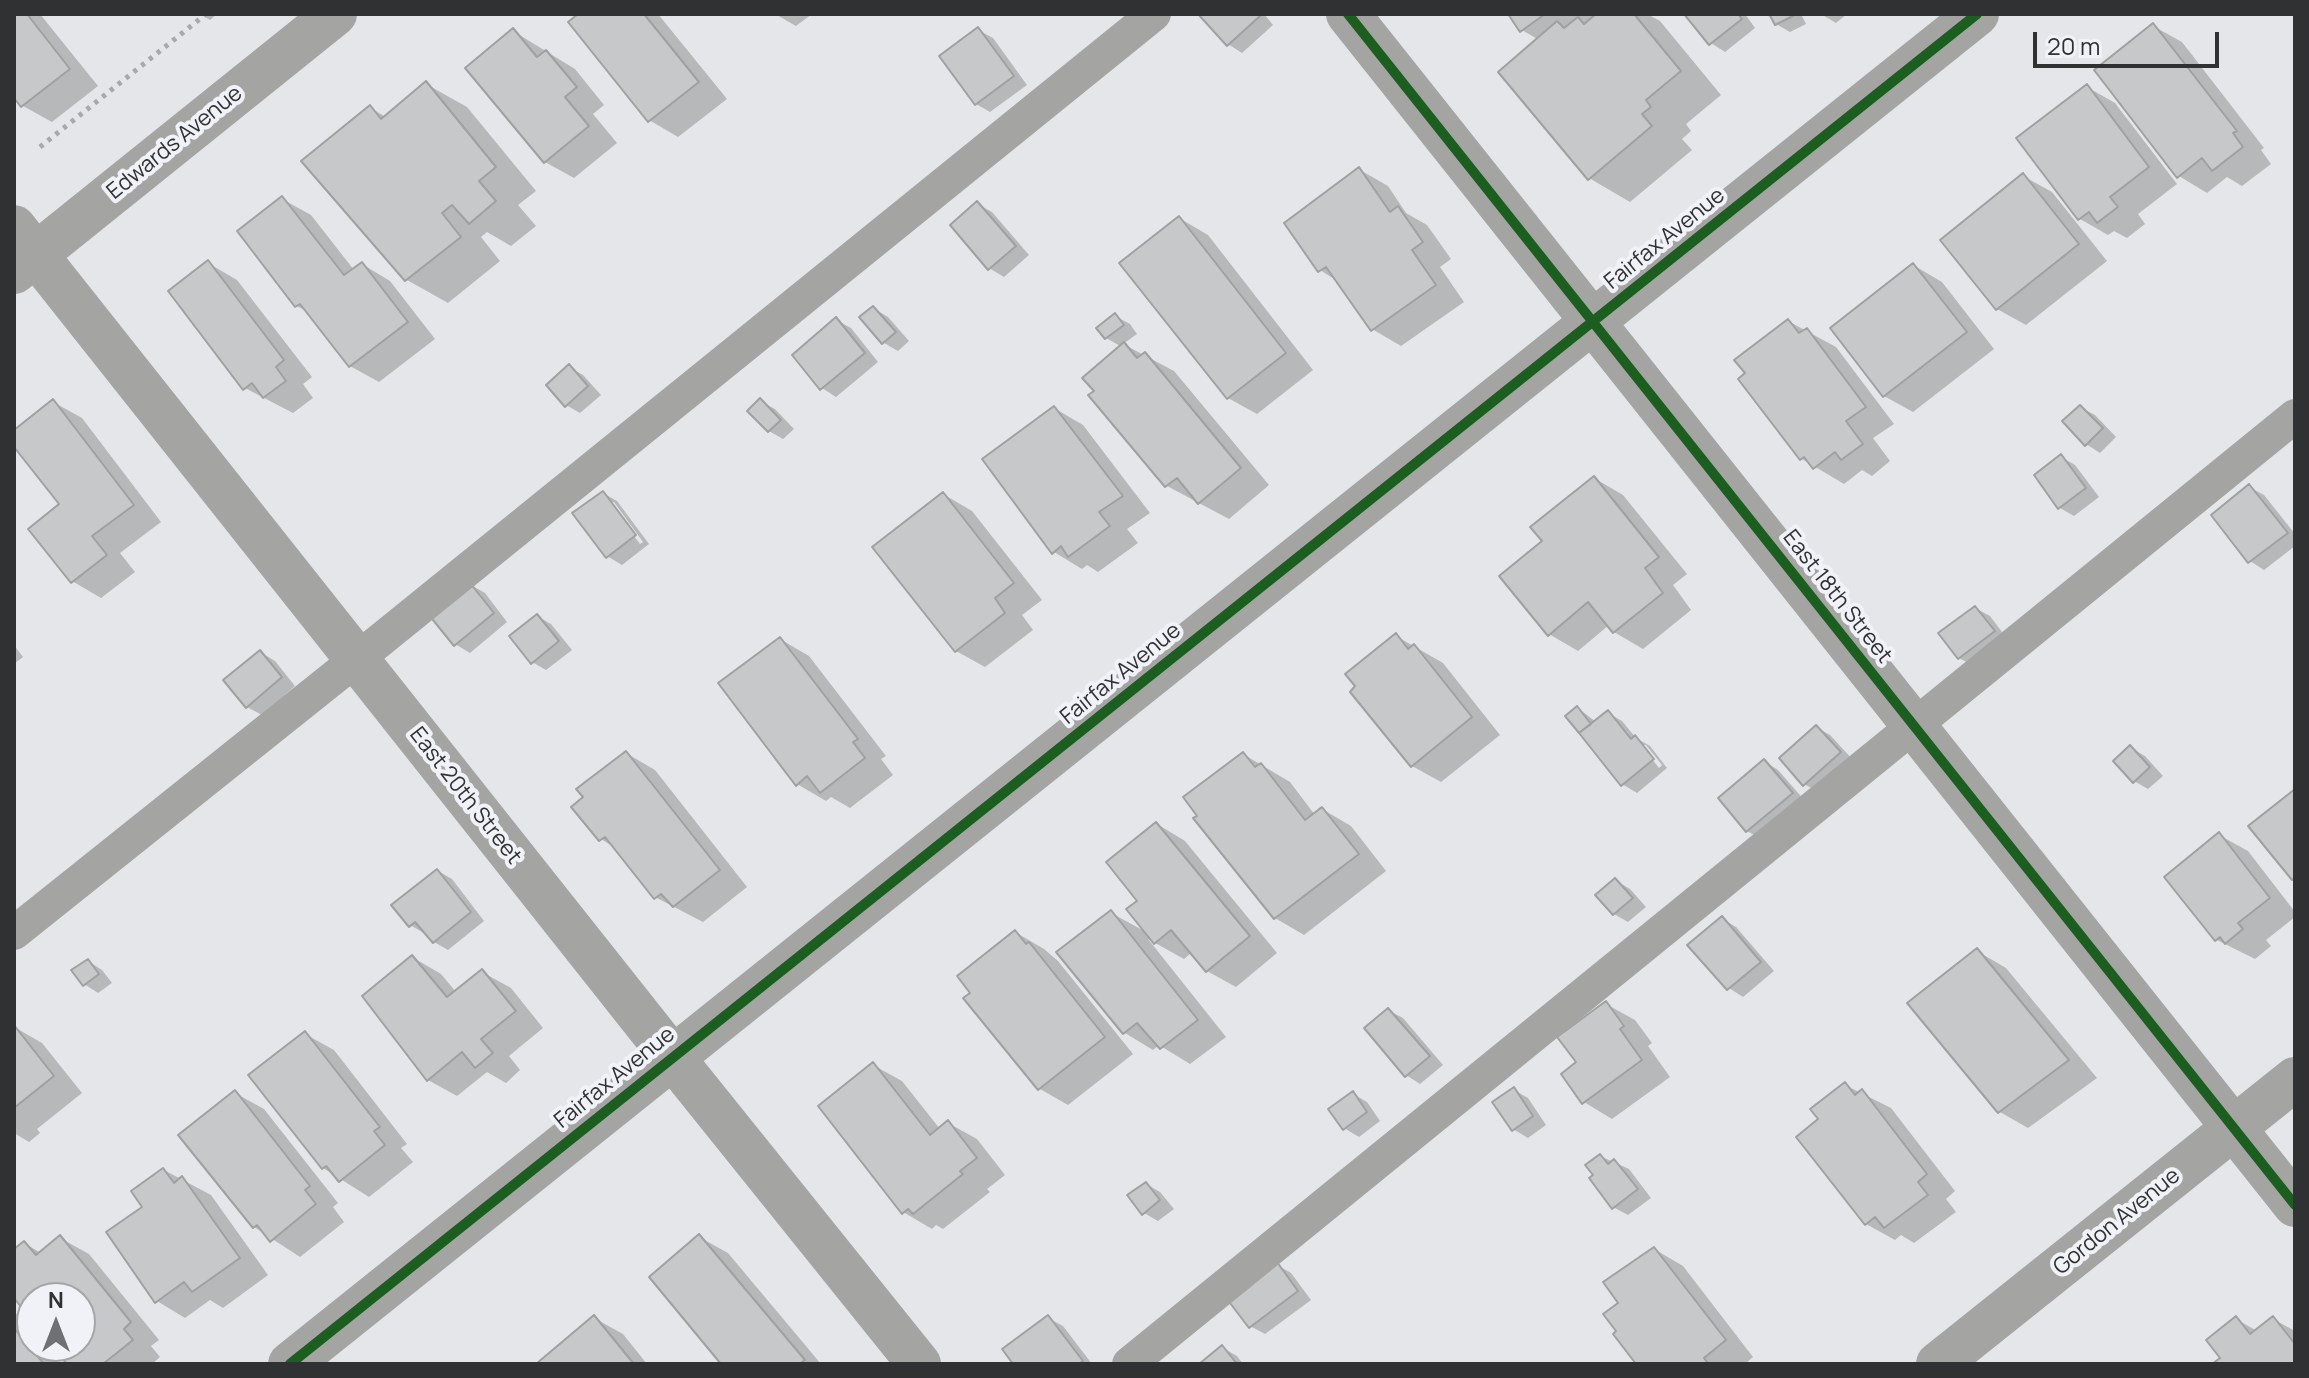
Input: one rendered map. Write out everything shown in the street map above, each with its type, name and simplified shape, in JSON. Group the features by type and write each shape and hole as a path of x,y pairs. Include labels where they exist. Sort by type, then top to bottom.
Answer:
{"street":[{"name":"Edwards Avenue","path":"21,251 335,14"},
{"name":"East 18th Street","path":"1348,14 2295,1205"},
{"name":"Fairfax Avenue","path":"290,1364 1977,14"},
{"name":"East 20th Street","path":"21,251 357,659 919,1364"},
{"name":"Gordon Avenue","path":"1938,1364 2295,1079"}],"lane":[{"path":"14,933 1154,14"},
{"path":"1129,1364 2295,416"}],"path":[{"path":"40,147 206,14"}],"building":[{"path":"14,14 27,14 70,69 21,107 14,98"},
{"path":"578,14 644,14 699,82 648,122 568,22"},
{"path":"1198,14 1259,14 1260,16 1227,46"},
{"path":"1508,14 1545,14 1520,32"},
{"path":"1596,14 1634,14 1681,71 1646,100 1651,107 1642,114 1652,126 1588,180 1498,72 1557,21 1564,28 1578,17 1584,24"},
{"path":"1684,14 1738,14 1742,19 1709,45"},
{"path":"1769,14 1792,14 1793,16 1775,25"},
{"path":"2153,23 2237,131 2233,133 2243,147 2212,171 2202,158 2177,178 2094,70"},
{"path":"978,27 1014,76 975,105 939,56"},
{"path":"513,28 537,57 546,50 577,87 565,97 589,126 544,163 465,68"},
{"path":"426,81 496,167 479,181 496,201 469,224 452,205 442,213 461,237 405,281 301,161 370,105 381,119"},
{"path":"2087,84 2149,167 2110,197 2118,207 2097,223 2089,212 2078,220 2016,138"},
{"path":"1359,167 1390,212 1398,206 1423,242 1412,250 1436,285 1371,331 1326,267 1318,272 1284,223"},
{"path":"2023,173 2079,244 1996,310 1940,240"},
{"path":"282,196 344,275 362,262 408,322 349,367 300,304 295,307 237,231"},
{"path":"977,201 1016,246 988,270 950,225"},
{"path":"1179,216 1286,353 1227,399 1119,263"},
{"path":"208,260 284,360 276,367 286,381 263,398 252,383 243,390 168,291"},
{"path":"1913,263 1967,332 1883,397 1830,328"},
{"path":"873,306 896,332 882,344 859,317"},
{"path":"1115,313 1124,325 1105,339 1096,328"},
{"path":"836,317 865,353 820,390 792,355"},
{"path":"1788,319 1799,333 1807,328 1866,407 1846,421 1863,444 1841,460 1835,452 1813,469 1804,457 1800,460 1738,379 1745,373 1734,360"},
{"path":"1124,342 1137,358 1145,352 1241,468 1198,504 1177,478 1165,487 1088,395 1094,391 1082,378"},
{"path":"569,364 588,386 565,407 546,385"},
{"path":"760,398 781,420 768,432 747,411"},
{"path":"53,399 134,505 92,536 107,555 71,583 28,529 59,504 14,447 14,430"},
{"path":"2080,405 2103,428 2085,446 2062,421"},
{"path":"1054,406 1123,496 1099,512 1110,526 1068,557 1061,546 1052,554 982,459"},
{"path":"2061,454 2086,488 2058,509 2034,475"},
{"path":"1594,476 1659,557 1645,568 1663,593 1613,633 1588,602 1548,636 1499,576 1542,541 1530,527"},
{"path":"2249,484 2288,533 2248,563 2211,515"},
{"path":"603,491 636,535 606,558 572,513"},
{"path":"943,492 1014,583 995,598 1005,613 955,652 872,547"},
{"path":"470,583 494,613 454,646 429,615"},
{"path":"1975,606 1995,631 1958,659 1938,633"},
{"path":"537,614 559,641 531,664 509,636"},
{"path":"1396,633 1408,649 1414,644 1472,717 1411,767 1350,692 1355,686 1345,674"},
{"path":"780,637 858,739 853,742 865,758 820,793 807,776 796,786 718,683"},
{"path":"260,650 282,677 246,708 223,680"},
{"path":"1577,706 1591,724 1579,733 1565,716"},
{"path":"1608,710 1631,739 1635,735 1654,759 1621,786 1579,733"},
{"path":"1816,725 1841,752 1803,786 1779,758"},
{"path":"2130,745 2150,767 2133,783 2113,761"},
{"path":"626,751 720,870 673,907 661,894 654,899 605,837 599,841 571,807 583,797 576,789"},
{"path":"1243,752 1255,767 1261,763 1305,820 1322,807 1359,854 1274,919 1193,818 1197,816 1183,797"},
{"path":"1764,759 1793,793 1746,832 1718,798"},
{"path":"2295,789 2295,878 2292,880 2248,826"},
{"path":"1156,822 1250,936 1206,972 1171,930 1154,944 1126,909 1137,901 1106,862"},
{"path":"2219,832 2270,898 2238,923 2243,929 2225,944 2220,937 2215,941 2164,877"},
{"path":"437,869 471,912 433,943 415,922 409,927 391,905"},
{"path":"1615,878 1633,898 1613,915 1595,895"},
{"path":"1111,910 1198,1020 1160,1049 1137,1023 1123,1034 1056,952"},
{"path":"1722,916 1761,962 1727,990 1687,945"},
{"path":"1015,930 1026,944 1029,942 1105,1037 1038,1090 963,998 970,993 957,976"},
{"path":"1977,948 2069,1060 1998,1113 1907,1003"},
{"path":"412,955 447,997 482,969 516,1011 481,1039 493,1053 475,1068 462,1052 427,1081 362,996"},
{"path":"88,959 99,974 83,986 71,970"},
{"path":"1606,1001 1624,1026 1620,1029 1642,1060 1582,1104 1561,1074 1576,1062 1557,1037"},
{"path":"1388,1008 1430,1056 1405,1077 1364,1028"},
{"path":"14,1025 54,1076 14,1108"},
{"path":"305,1031 380,1127 374,1131 385,1145 339,1182 326,1166 322,1169 248,1075"},
{"path":"873,1062 930,1135 948,1120 977,1158 960,1171 963,1174 913,1214 908,1209 902,1214 818,1106"},
{"path":"1845,1082 1855,1095 1862,1089 1927,1174 1918,1182 1928,1195 1884,1228 1875,1217 1865,1225 1796,1137 1818,1119 1810,1109"},
{"path":"1514,1087 1533,1116 1512,1131 1492,1102"},
{"path":"235,1090 310,1186 305,1190 316,1204 270,1242 257,1225 253,1228 178,1135"},
{"path":"1353,1091 1367,1112 1343,1130 1328,1109"},
{"path":"1600,1154 1608,1164 1614,1159 1638,1189 1612,1209 1589,1178 1593,1175 1585,1165"},
{"path":"163,1168 174,1183 182,1176 240,1258 192,1292 184,1282 155,1303 106,1232 142,1207 131,1191"},
{"path":"1146,1182 1160,1200 1142,1215 1127,1195"},
{"path":"699,1234 805,1360 802,1362 804,1364 721,1364 649,1277"},
{"path":"60,1235 131,1322 124,1329 133,1340 103,1364 67,1364 65,1362 96,1362 96,1282 16,1282 16,1301 14,1249 24,1241 36,1255"},
{"path":"1654,1247 1726,1340 1704,1358 1707,1362 1704,1364 1636,1364 1613,1334 1616,1331 1603,1314 1618,1303 1603,1282"},
{"path":"1277,1262 1298,1291 1249,1328 1227,1299"},
{"path":"594,1315 634,1364 536,1364"},
{"path":"1048,1315 1083,1361 1079,1364 1013,1364 1002,1349"},
{"path":"2236,1316 2250,1334 2273,1316 2295,1344 2295,1364 2212,1364 2220,1358 2206,1340"},
{"path":"14,1328 16,1362 44,1364 14,1364"},
{"path":"1222,1345 1237,1364 1199,1364"}],"cycle path":[{"path":"1348,14 2295,1205"},
{"path":"290,1364 1977,14"}]}
